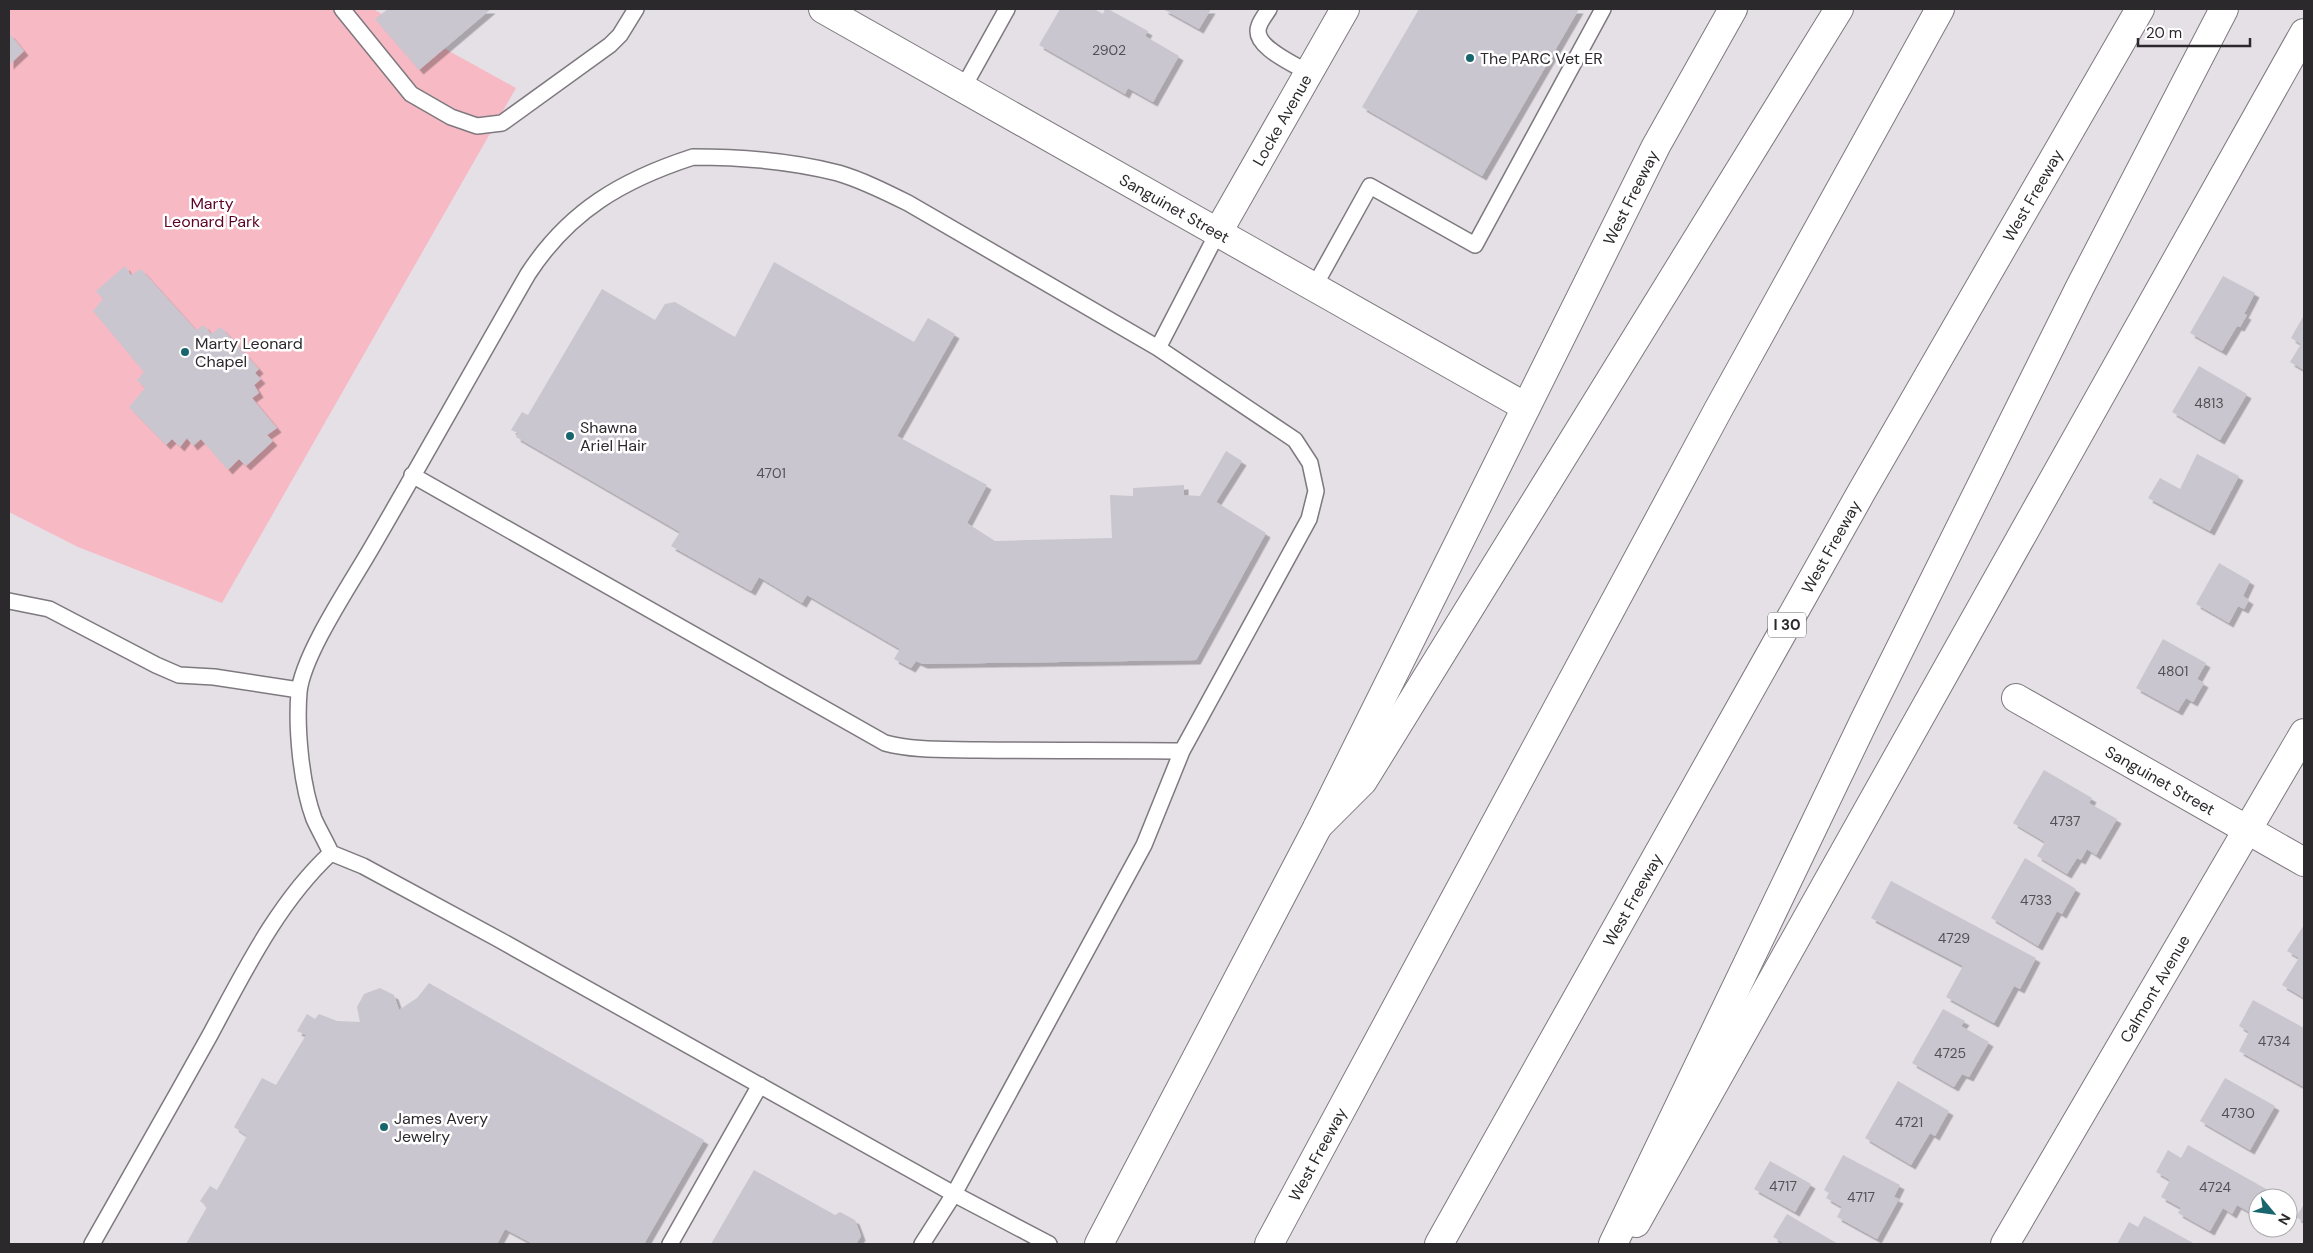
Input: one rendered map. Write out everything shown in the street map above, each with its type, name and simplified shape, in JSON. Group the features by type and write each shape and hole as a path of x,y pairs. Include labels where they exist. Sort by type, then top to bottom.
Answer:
{"main road":[{"name":"Sanguinet Street","path":"823,9 1526,407"},
{"name":"Locke Avenue","path":"1218,232 1346,9"},
{"name":"West Freeway","path":"1099,1244 1318,826 1656,146 1733,9"},
{"path":"1318,826 1363,781 1839,9"},
{"name":"West Freeway","path":"1269,1244 1718,410 1940,9"},
{"name":"West Freeway","path":"1439,1244 1867,482 2140,9"},
{"path":"1613,1244 1865,719 2076,296 2224,9"},
{"path":"1624,1244 2304,33"},
{"name":"Sanguinet Street","path":"2016,698 2304,862"},
{"name":"Calmont Avenue","path":"2005,1244 2249,830 2304,733"}],"lane":[{"path":"342,9 412,94 451,117 477,126 502,123 602,51 620,35 636,9"},
{"path":"963,88 1007,9"},
{"path":"1269,9 1258,27 1258,37 1264,46 1309,73"},
{"path":"1314,287 1370,186 1475,245 1603,9"},
{"path":"922,1244 947,1202 954,1194 1144,845 1182,751 1309,519 1316,491 1310,462 1295,440 1158,348 908,203 872,186 838,174 799,166 728,157 693,157 658,168 627,182 593,203 564,227 543,251 528,274 412,475 327,625 307,665 300,690 299,728 305,782 314,818 332,853 394,882 954,1194 1049,1244"},
{"path":"1158,348 1218,232"},
{"path":"412,475 885,743 900,747 972,750 1182,751"},
{"path":"9,600 49,609 179,675 300,690"},
{"path":"92,1244 228,1002 283,909 307,877 332,853"},
{"path":"670,1244 760,1085"}],"green space":[{"name":"Marty Leonard Park","path":"9,9 373,9 516,88 222,603 78,547 9,512"}],"building":[{"path":"388,9 491,9 419,70 375,19"},
{"path":"1060,9 1094,9 1103,14 1105,9 1108,9 1148,31 1145,36 1179,56 1153,102 1128,88 1125,94 1039,45"},
{"path":"1163,9 1211,9 1199,29"},
{"name":"The PARC Vet ER","path":"1419,9 1579,9 1482,176 1362,107"},
{"path":"9,33 24,51 9,65"},
{"path":"774,262 914,342 928,318 955,334 897,436 987,485 967,523 995,541 1112,538 1110,495 1133,496 1133,488 1184,485 1184,495 1200,496 1226,451 1242,461 1216,502 1266,533 1196,660 923,664 916,661 911,668 894,659 900,649 807,595 802,603 759,577 751,591 671,546 680,532 516,437 518,433 511,430 522,412 528,415 602,289 655,320 665,304 675,302 735,337"},
{"name":"Marty Leonard Chapel","path":"125,266 131,275 141,269 196,330 204,325 211,334 221,327 259,369 255,373 261,379 254,385 259,393 252,398 277,428 267,435 273,441 246,466 239,459 228,470 201,439 193,446 187,438 180,447 172,439 166,445 129,407 145,388 137,380 144,372 93,311 103,299 96,291"},
{"path":"2223,276 2255,293 2244,314 2247,315 2240,327 2237,326 2222,351 2190,333"},
{"path":"2304,315 2304,370 2290,362 2301,344 2291,338"},
{"path":"2199,366 2247,394 2220,440 2172,412"},
{"path":"2197,454 2239,476 2210,531 2148,498 2160,478 2180,489"},
{"path":"2219,563 2250,581 2243,596 2249,600 2244,609 2238,606 2229,623 2196,604"},
{"path":"2163,639 2206,663 2197,679 2204,683 2193,702 2186,698 2178,711 2136,688"},
{"path":"2044,770 2092,798 2089,803 2117,819 2096,855 2087,849 2081,860 2077,858 2067,874 2037,856 2045,842 2013,823"},
{"path":"2025,858 2076,889 2062,914 2057,911 2038,946 1991,918"},
{"path":"1891,881 2036,958 2020,989 2014,986 1994,1023 1946,997 1963,966 1871,918"},
{"path":"2304,925 2304,998 2282,985 2299,958 2287,951"},
{"path":"429,983 704,1140 644,1244 533,1244 505,1229 497,1244 186,1244 207,1207 200,1201 210,1186 217,1190 247,1136 234,1127 262,1078 276,1085 306,1035 297,1031 307,1014 315,1019 319,1014 337,1021 360,1022 357,1007 364,994 380,988 394,995 399,1010 417,998"},
{"path":"2253,1000 2304,1028 2304,1087 2239,1051 2249,1032 2239,1026"},
{"path":"1943,1009 1965,1021 1961,1026 1989,1042 1969,1077 1962,1074 1954,1087 1912,1063"},
{"path":"2225,1078 2275,1106 2250,1150 2200,1121"},
{"path":"1898,1081 1949,1111 1935,1136 1930,1133 1911,1165 1865,1138"},
{"path":"2188,1145 2264,1188 2248,1188 2248,1211 2237,1205 2232,1214 2223,1208 2210,1231 2178,1213 2181,1208 2161,1197 2170,1180 2156,1172 2168,1150 2181,1158"},
{"path":"1843,1155 1900,1185 1894,1197 1899,1199 1877,1239 1837,1217 1842,1207 1826,1198 1829,1193 1824,1190"},
{"path":"1770,1161 1811,1184 1795,1212 1754,1189"},
{"path":"754,1170 835,1215 840,1212 855,1220 861,1236 856,1244 711,1244"},
{"path":"2304,1204 2304,1222 2298,1218 2298,1214"},
{"path":"1787,1214 1838,1244 1785,1244 1773,1237"},
{"path":"2144,1216 2195,1244 2117,1244 2129,1222 2138,1227"}],"place":[{"name":"The PARC Vet ER","path":"1470,58"},
{"name":"Marty Leonard Chapel","path":"185,352"},
{"name":"Shawna Ariel Hair","path":"570,436"},
{"name":"James Avery Jewelry","path":"384,1127"}]}
